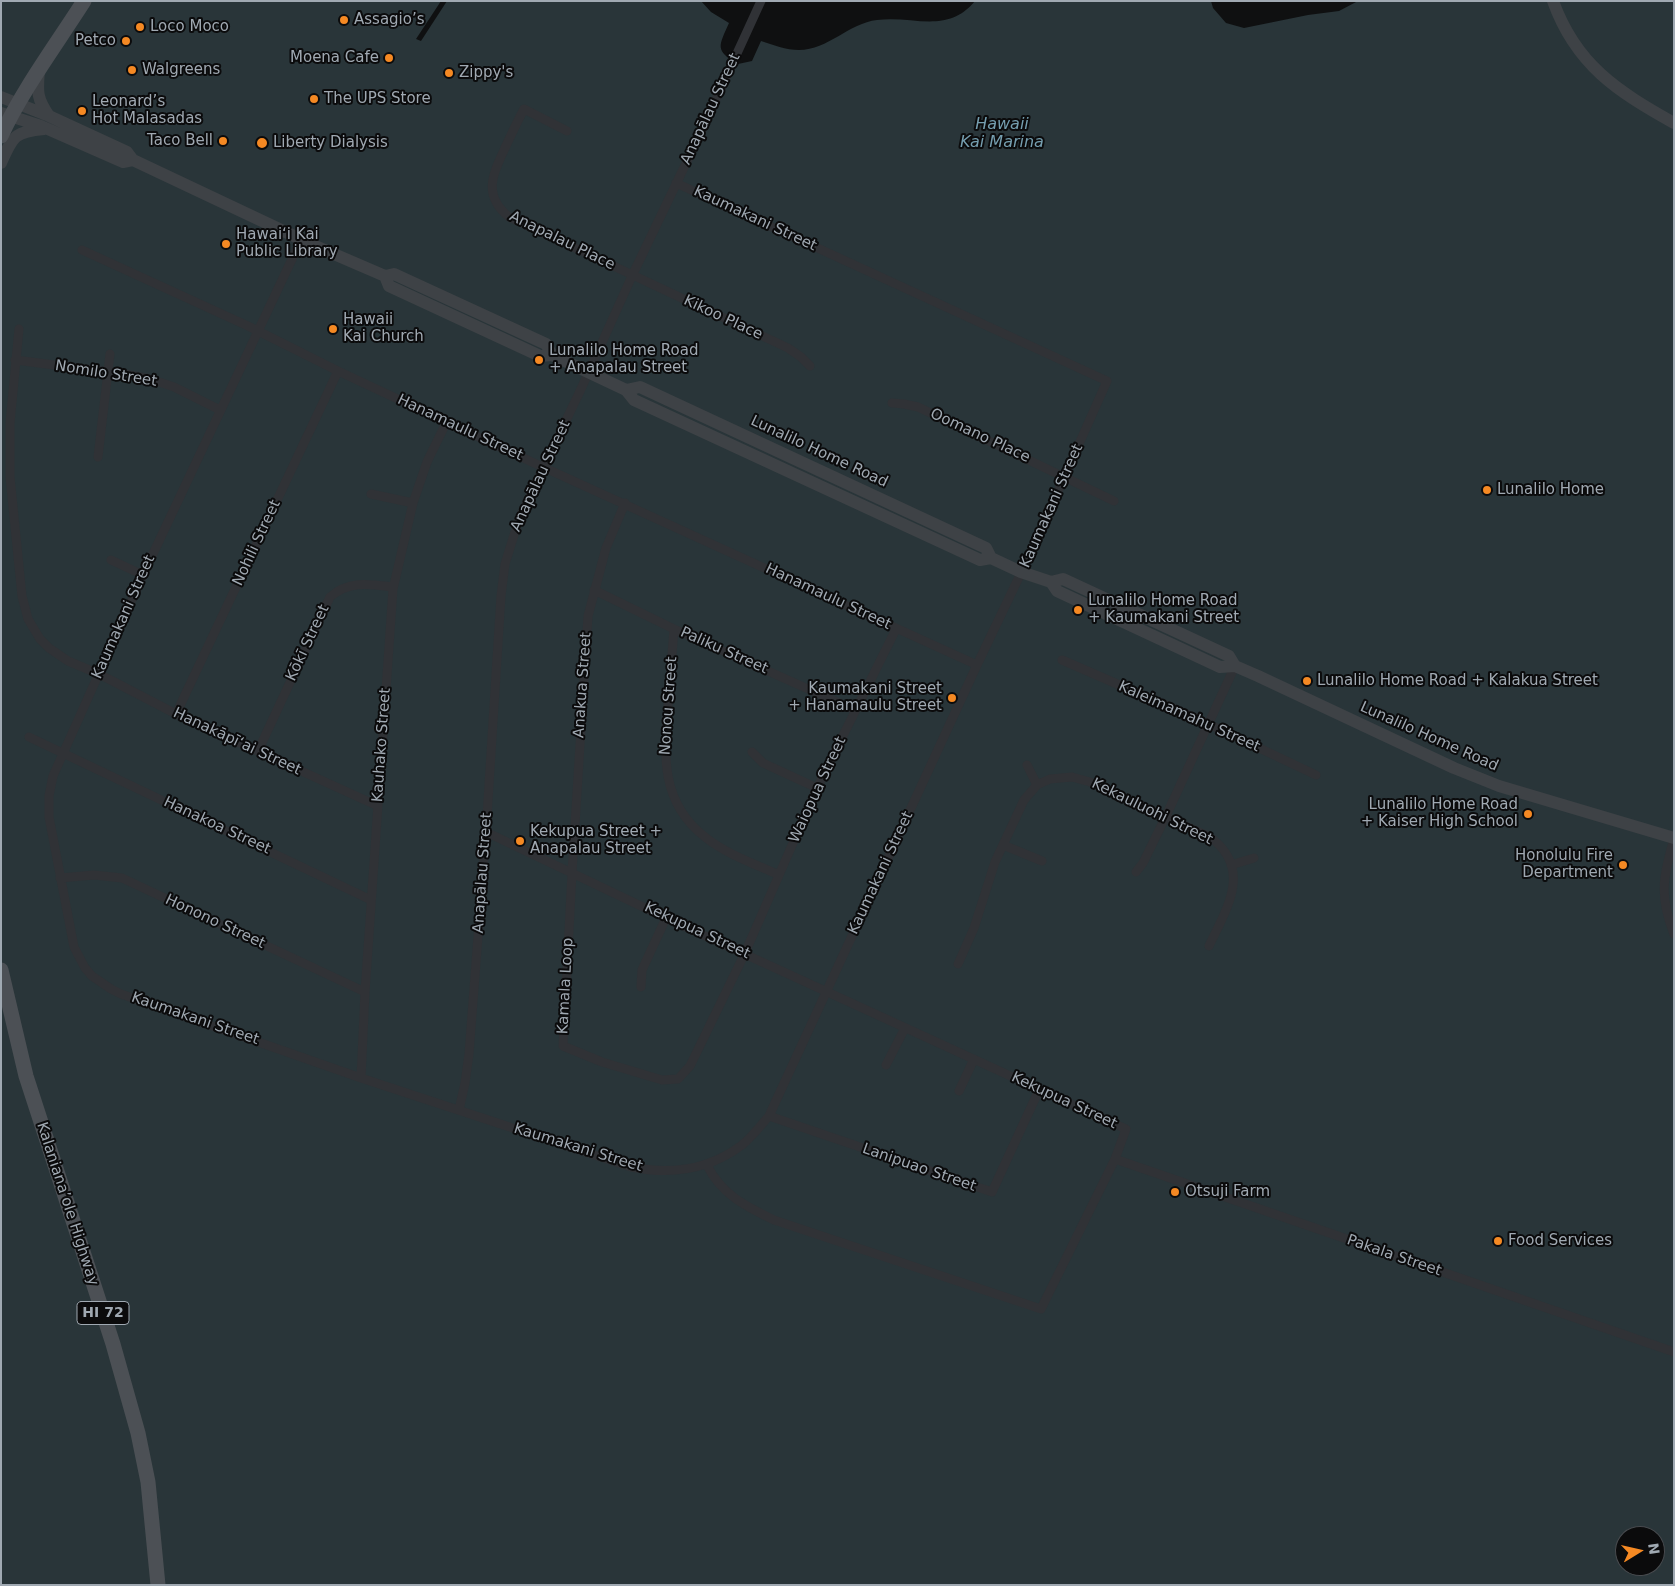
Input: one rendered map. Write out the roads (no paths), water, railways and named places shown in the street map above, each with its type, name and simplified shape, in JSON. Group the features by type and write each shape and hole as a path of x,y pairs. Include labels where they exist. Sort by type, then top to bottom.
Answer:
{"main road":[{"path":"1,136 10,111 39,71 84,1"},
{"path":"1553,1 1570,37 1593,67 1627,96 1674,123"},
{"path":"1,163 10,144 18,135 48,122 38,94 39,71"},
{"name":"Lunalilo Home Road","path":"1,98 10,111 48,122 127,152 133,160 301,240 385,276 394,274 546,344 552,355 626,390 640,387 986,548 991,558 1051,582 1058,591 1220,667 1235,666 1463,772 1499,786 1674,838"},
{"name":"Kalaniana’ole Highway","path":"1,970 26,1076 98,1298 138,1433 148,1482 158,1585"}],"street":[{"name":"Anapālau Street","path":"459,1110 469,1054 501,596 505,564 518,519 589,372 761,1"},
{"name":"Anapalau Place","path":"567,131 524,109 493,173 492,188 496,201 510,217 632,276"},
{"name":"Kaumakani Street","path":"301,240 143,574 53,776 48,803 49,817 74,948 84,968 101,984 121,994 361,1078 631,1168 643,1170 690,1170 707,1165 743,1145 769,1116 976,665 1066,477 1108,381 676,183"},
{"name":"Hanamaulu Street","path":"82,250 258,331 338,371 544,467 976,665"},
{"name":"Kikoo Place","path":"632,276 788,348 810,366"},
{"name":"Hanakāpī‘ai Street","path":"19,329 10,423 10,477 24,606 34,629 48,648 68,661 99,674 176,714 378,806"},
{"path":"98,456 110,354"},
{"name":"Nomilo Street","path":"15,360 138,376 162,382 220,410"},
{"name":"Nohili Street","path":"176,714 338,371"},
{"name":"Oomano Place","path":"892,403 918,407 1114,501"},
{"name":"Kauhako Street","path":"361,1078 365,992 393,587 413,504 427,462 447,421"},
{"path":"371,494 413,504"},
{"name":"Anakua Street","path":"572,873 588,616 606,548 625,503"},
{"path":"111,560 143,574"},
{"name":"Kōkī Street","path":"258,751 330,596 343,588 358,584 393,587"},
{"name":"Paliku Street","path":"594,590 674,629 855,710"},
{"name":"Nonou Street","path":"674,629 665,750 667,776 672,793 685,816 703,835 725,850 779,875"},
{"name":"Waiopua Street","path":"745,953 817,788 896,629"},
{"name":"Kaleimamahu Street","path":"1062,660 1209,724 1316,775"},
{"path":"1136,872 1143,863 1166,816 1235,666"},
{"name":"Hanakoa Street","path":"29,737 371,900"},
{"path":"752,752 763,763 817,788"},
{"path":"958,964 965,952 974,928 990,877 1024,800 1038,785 1027,764"},
{"name":"Kekauluohi Street","path":"1038,785 1059,777 1081,779 1210,837 1222,848 1231,864"},
{"name":"Kekupua Street","path":"486,832 666,918 1126,1129 1114,1159 1041,1310 774,1220 732,1196 714,1178 707,1165"},
{"path":"1674,838 1667,863 1664,884 1664,904 1670,916 1674,934"},
{"path":"1004,845 1042,861"},
{"path":"1209,946 1232,893 1234,877 1231,864 1254,858"},
{"name":"Kamala Loop","path":"572,873 563,1046 602,1062 662,1080 678,1079 690,1066 745,953"},
{"name":"Honono Street","path":"60,878 94,875 122,878 365,992"},
{"path":"641,987 642,970 666,918"},
{"path":"886,1065 905,1028"},
{"path":"959,1091 974,1059"},
{"name":"Lanipuao Street","path":"769,1116 992,1192 1039,1090"},
{"name":"Pakala Street","path":"1114,1159 1674,1352"}],"water":[{"name":"Hawaii Kai Marina","path":"1,1 701,1 711,12 729,23 721,42 721,47 725,55 738,64 752,61 761,41 789,49 810,49 867,22 890,19 941,21 953,18 975,1 1211,1 1213,8 1226,23 1244,28 1308,15 1339,11 1358,1 1674,1 1674,1585 1,1585"}],"place":[{"name":"Assagio’s","path":"344,20"},
{"name":"Loco Moco","path":"140,27"},
{"name":"Petco","path":"126,41"},
{"name":"Moena Cafe","path":"389,58"},
{"name":"Walgreens","path":"132,70"},
{"name":"Zippy's","path":"449,73"},
{"name":"The UPS Store","path":"314,99"},
{"name":"Leonard’s Hot Malasadas","path":"82,111"},
{"name":"Taco Bell","path":"223,141"},
{"name":"Liberty Dialysis","path":"262,143"},
{"name":"Hawaiʻi Kai Public Library","path":"226,244"},
{"name":"Hawaii Kai Church","path":"333,329"},
{"name":"Lunalilo Home Road + Anapalau Street","path":"539,360"},
{"name":"Lunalilo Home","path":"1487,490"},
{"name":"Lunalilo Home Road + Kaumakani Street","path":"1078,610"},
{"name":"Lunalilo Home Road + Kalakua Street","path":"1307,681"},
{"name":"Kaumakani Street + Hanamaulu Street","path":"952,698"},
{"name":"Lunalilo Home Road + Kaiser High School","path":"1528,814"},
{"name":"Kekupua Street + Anapalau Street","path":"520,841"},
{"name":"Honolulu Fire Department","path":"1623,865"},
{"name":"Otsuji Farm","path":"1175,1192"},
{"name":"Food Services","path":"1498,1241"}]}
